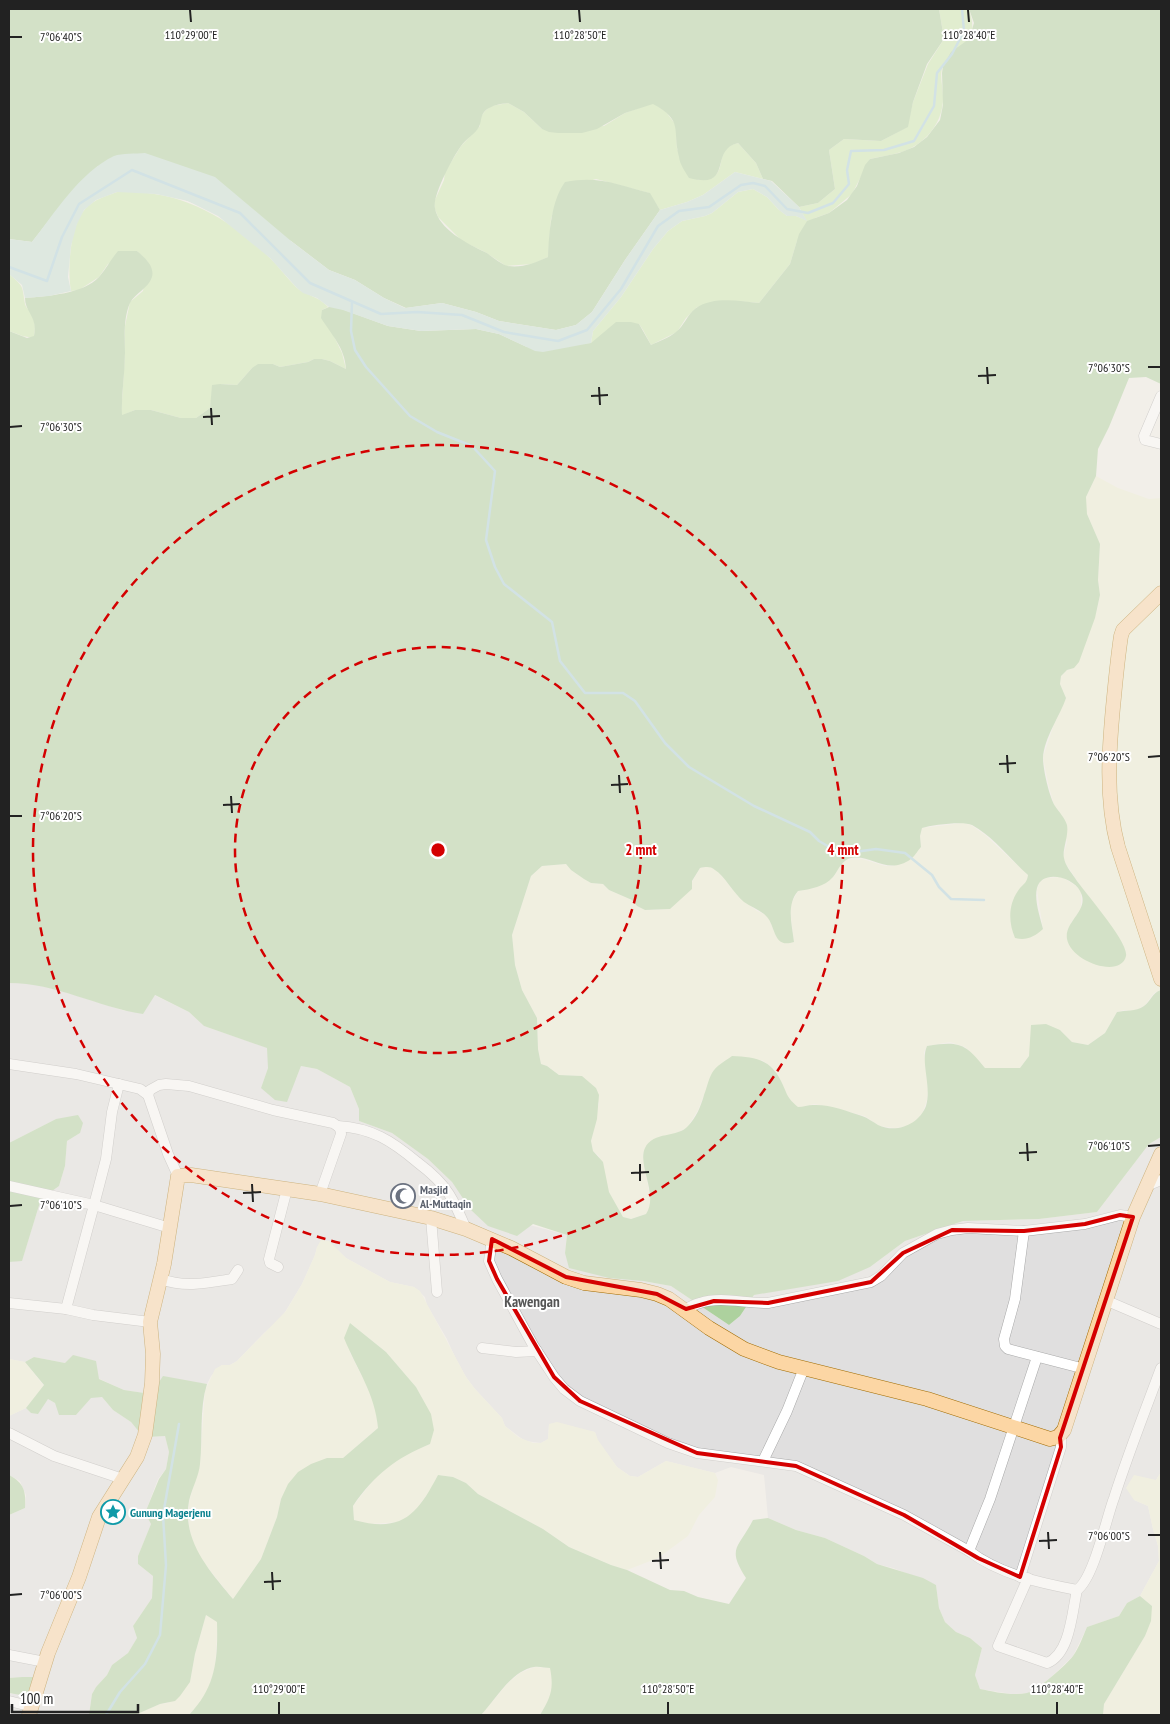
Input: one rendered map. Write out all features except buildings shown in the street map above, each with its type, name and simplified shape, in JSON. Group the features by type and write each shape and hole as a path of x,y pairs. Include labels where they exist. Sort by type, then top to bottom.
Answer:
{"main road":[{"path":"1161,593 1123,630 1110,743 1113,830 1161,979"},
{"path":"31,1711 45,1662 57,1628 79,1578 99,1517 137,1457 145,1435 150,1408 153,1354 150,1322 161,1279 178,1176 191,1175 320,1194 431,1218 492,1239 566,1277 584,1283 641,1290 657,1294 686,1309 710,1328 744,1349 771,1359 927,1399 1050,1439 1058,1437 1064,1430 1132,1217 1161,1154"}],"street":[{"path":"1161,396 1144,432 1145,440 1161,444"},
{"path":"9,1064 76,1074 140,1089 148,1094 168,1154 178,1176"},
{"path":"66,1309 106,1159 112,1112 119,1084"},
{"path":"148,1094 150,1090 159,1085 190,1086 273,1110 333,1122 341,1129 341,1134 320,1194"},
{"path":"338,1126 353,1127 376,1134 392,1142 415,1160 432,1174 448,1192 458,1208 466,1229"},
{"path":"1147,1186 1161,1180"},
{"path":"9,1186 94,1205 170,1228"},
{"path":"278,1267 270,1263 269,1259 287,1189"},
{"path":"686,1309 701,1303 714,1301 768,1302 870,1282 881,1276 903,1253 937,1234 952,1230 968,1228 1024,1231 1085,1224 1120,1215 1132,1217"},
{"path":"431,1218 437,1292"},
{"path":"1024,1231 1015,1299 1004,1343 1008,1349 1085,1369"},
{"path":"492,1239 489,1256 491,1266 509,1302 537,1351 564,1388 580,1401 668,1443 697,1453 796,1466 904,1514 978,1558 1024,1578 1077,1590"},
{"path":"161,1279 183,1284 203,1284 232,1279 238,1270"},
{"path":"1105,1300 1161,1324"},
{"path":"9,1302 150,1322"},
{"path":"482,1348 516,1352 537,1351"},
{"path":"969,1551 990,1499 1037,1357"},
{"path":"763,1461 787,1411 804,1368"},
{"path":"1058,1437 1061,1440 1061,1447 1024,1578 998,1646 1047,1663 1059,1656 1068,1633 1077,1590 1082,1586 1103,1534 1113,1499 1161,1368"},
{"path":"9,1434 54,1456 122,1479"},
{"path":"9,1655 45,1662"},
{"path":"9,1701 31,1711"}],"highlighted area":[{"path":"1120,1215 1133,1217 1060,1438 1061,1447 1020,1577 978,1558 904,1515 796,1466 697,1453 580,1401 554,1377 497,1279 489,1261 492,1239 566,1277 657,1294 686,1309 714,1301 768,1303 871,1282 903,1253 952,1230 1024,1231 1085,1224"}],"shaded area":[{"path":"9,983 27,983 59,990 125,1011 154,995 189,1012 204,1026 268,1048 268,1068 261,1088 296,1079 301,1066 317,1069 350,1087 359,1109 359,1121 392,1133 428,1159 452,1182 470,1209 567,1235 565,1253 643,1281 671,1286 729,1325 740,1316 754,1295 794,1287 870,1267 905,1241 963,1221 1039,1219 1097,1212 1149,1144 1161,1137 1161,1472 1156,1480 1134,1500 1148,1506 1158,1546 1159,1561 1140,1596 1127,1603 1119,1616 1087,1627 1073,1656 1050,1678 1030,1693 1012,1694 980,1689 975,1675 982,1648 970,1638 956,1632 945,1622 939,1608 936,1585 893,1568 877,1564 825,1538 796,1530 768,1518 764,1475 731,1467 715,1473 666,1461 638,1477 630,1476 617,1467 597,1440 595,1432 549,1424 548,1439 541,1443 525,1441 505,1426 502,1418 466,1377 427,1305 425,1297 414,1287 390,1282 346,1258 335,1248 317,1247 302,1284 282,1317 237,1361 230,1365 222,1365 211,1376 207,1384 183,1381 151,1394 124,1390 65,1363 34,1357 25,1362 9,1359 9,1262 22,1260 41,1199 59,1186 65,1166 67,1141 80,1133 56,1119 9,1143"},
{"path":"91,1397 102,1397 113,1410 131,1422 140,1433 148,1437 165,1436 169,1452 166,1469 158,1479 145,1513 151,1524 138,1556 138,1564 153,1576 152,1598 133,1626 137,1638 128,1653 112,1665 107,1675 92,1694 89,1715 9,1715 9,1693 12,1694 34,1677 9,1678 9,1515 25,1508 26,1495 20,1481 9,1475 9,1416 26,1408 31,1413 48,1399 55,1403 59,1410 76,1415"}],"green space":[{"path":"9,9 939,9 944,39 927,64 913,102 908,127 881,141 844,139 829,150 835,189 818,203 799,207 772,181 763,179 756,163 738,143 729,147 724,153 720,168 712,179 689,178 680,160 673,121 663,110 653,104 625,113 597,129 582,133 549,132 542,129 524,112 508,103 499,104 486,110 479,127 461,146 448,167 437,195 435,208 437,216 442,223 455,235 502,264 523,266 548,257 550,228 554,208 565,182 598,180 650,193 660,210 592,312 576,325 556,330 499,321 476,312 442,303 406,308 384,298 355,280 329,270 291,241 98,166 64,201 32,242 9,239"},
{"path":"939,9 969,9 972,31 963,46 943,66 941,77 943,105 938,121 928,135 915,146 907,150 870,159 852,194 829,213 815,218 797,241 790,264 759,303 736,301 697,307 686,318 677,332 651,345 639,324 591,343 593,331 621,297 653,249 668,231 682,221 712,213 738,192 753,189 767,197 787,216 796,216 806,220 799,207 818,203 835,189 829,150 844,139 881,141 907,127 913,102 928,64 944,39"},
{"path":"969,9 1161,9 1161,384 1146,377 1129,378 1098,449 1096,476 1086,497 1087,514 1100,544 1098,580 1100,595 1095,618 1079,662 1074,668 1067,670 1061,676 1060,684 1066,698 1049,735 1043,758 1045,775 1051,796 1067,825 1065,861 1080,885 1114,929 1125,949 1126,956 1122,963 1106,967 1086,961 1070,947 1067,933 1080,910 1082,898 1076,886 1058,877 1045,878 1037,888 1037,903 1043,929 1030,938 1015,938 1010,919 1011,906 1016,894 1026,882 1028,875 995,842 980,830 972,825 955,823 922,828 920,836 921,847 912,858 902,864 886,865 856,857 848,859 826,883 798,891 792,902 791,909 794,942 787,943 779,940 765,915 744,902 722,876 711,868 700,868 692,881 692,889 670,909 645,910 637,906 632,900 609,890 603,884 591,883 584,879 566,864 542,866 531,876 512,935 515,965 522,990 537,1018 538,1049 541,1064 559,1075 582,1076 596,1088 599,1095 597,1119 591,1141 593,1151 603,1162 609,1192 623,1217 631,1219 646,1214 649,1206 649,1189 643,1155 645,1148 654,1139 684,1130 688,1126 700,1108 712,1073 732,1056 748,1057 767,1064 777,1074 789,1098 798,1107 819,1105 832,1107 864,1117 885,1128 900,1128 907,1126 918,1118 926,1106 928,1090 925,1052 927,1046 954,1044 972,1053 985,1068 1020,1068 1029,1056 1031,1025 1046,1024 1060,1030 1072,1042 1088,1045 1105,1033 1117,1012 1141,1008 1161,990 1161,1137 1149,1144 1097,1212 1039,1219 963,1221 905,1241 870,1267 838,1281 754,1295 740,1316 729,1325 671,1286 609,1278 569,1268 565,1253 567,1235 533,1224 517,1236 488,1226 470,1209 452,1182 428,1159 392,1133 359,1121 359,1109 350,1087 317,1069 301,1066 287,1102 275,1100 261,1088 268,1068 267,1048 204,1026 189,1012 155,995 143,1014 126,1011 43,987 9,983 9,331 27,338 34,336 33,319 25,298 75,291 92,283 99,277 118,251 137,251 148,262 152,269 152,277 148,285 132,300 126,315 122,415 135,410 151,410 181,418 196,418 210,408 212,385 237,385 258,364 273,364 280,367 322,359 346,369 343,354 321,318 322,310 329,307 336,307 388,326 421,331 476,329 499,334 527,347 591,343 616,322 631,322 639,324 651,345 676,332 693,311 703,304 727,300 759,303 790,264 799,234 807,221 829,213 847,200 857,186 865,165 870,159 899,153 914,147 927,137 940,120 943,105 943,66 951,52 969,39 974,23"},
{"path":"508,103 524,112 542,129 604,126 625,113 653,103 666,112 676,125 677,149 698,180 709,179 715,175 719,170 725,151 729,146 738,143 756,163 763,179 735,172 703,195 660,210 649,193 596,179 561,189 551,219 548,257 533,264 506,266 485,252 462,241 438,217 434,202 444,180 445,172 461,146 480,126 480,118 485,111 491,106"},
{"path":"145,153 215,177 291,241 329,270 355,280 384,298 405,308 442,303 476,312 499,321 556,330 576,325 592,312 660,210 703,195 735,172 771,181 799,207 807,221 796,216 787,216 767,197 753,189 738,192 712,213 682,221 668,231 653,249 621,297 593,331 591,343 543,352 535,351 499,334 476,329 421,331 388,326 329,307 317,298 303,293 270,258 218,216 188,201 156,194 117,192 96,200 84,210 77,224 71,246 68,277 71,291 49,296 25,298 22,285 9,274 9,239 32,242 68,194 90,172 114,156"},
{"path":"117,192 140,192 181,200 219,218 253,243 270,258 298,289 320,300 328,307 322,310 325,324 331,330 342,353 346,369 322,359 280,367 273,364 252,368 237,385 220,384 212,393 210,408 196,418 181,418 151,410 135,410 121,416 125,326 130,302 143,291 148,262 137,251 108,264 99,277 79,290 71,291 69,271 73,235 81,215 93,202"},
{"path":"9,274 22,287 25,305 34,320 34,337 9,331"},
{"path":"1096,476 1118,488 1149,499 1161,498 1161,990 1154,993 1145,1005 1139,1009 1117,1012 1105,1033 1088,1045 1072,1042 1060,1030 1029,1056 1020,1068 985,1068 965,1047 950,1042 927,1046 924,1052 928,1091 927,1100 922,1114 910,1126 895,1128 879,1126 865,1116 814,1104 798,1108 787,1098 774,1069 762,1060 704,1095 698,1110 687,1128 646,1147 643,1154 651,1207 646,1214 631,1219 623,1217 609,1192 599,1156 593,1151 591,1142 599,1103 582,1076 559,1075 541,1064 538,1049 537,1018 522,990 515,965 512,935 531,876 542,866 566,864 571,870 591,883 603,884 609,890 632,900 637,906 645,910 653,910 670,909 692,882 700,868 708,866 717,870 738,896 757,911 766,915 781,942 794,942 791,904 798,891 814,888 834,876 841,864 847,860 862,859 885,866 893,866 911,859 921,847 920,836 922,828 963,823 971,825 985,835 1028,875 1027,882 1021,888 1043,929 1037,890 1039,883 1045,878 1062,877 1076,886 1081,892 1081,909 1071,923 1104,917 1084,891 1063,857 1067,842 1059,811 1054,805 1043,757 1053,727 1066,698 1060,684 1061,676 1067,670 1074,668 1097,610 1100,595 1098,580 1100,544 1085,506 1086,497"},
{"path":"78,1115 83,1123 80,1133 67,1141 65,1166 59,1186 41,1199 22,1261 9,1262 9,1143 56,1119"},
{"path":"321,1240 329,1241 346,1258 390,1282 414,1287 420,1291 466,1377 502,1418 505,1426 518,1437 533,1443 541,1443 548,1439 549,1424 557,1422 595,1432 598,1440 617,1467 630,1476 638,1477 666,1461 715,1473 718,1480 715,1497 699,1515 688,1536 658,1558 627,1570 569,1547 543,1529 478,1494 466,1483 453,1477 438,1475 431,1489 413,1514 400,1522 369,1524 354,1520 353,1506 375,1478 400,1457 430,1444 423,1400 416,1387 386,1352 350,1323 350,1353 372,1396 378,1428 343,1458 327,1458 281,1499 277,1517 261,1559 233,1599 201,1559 192,1540 189,1525 189,1502 200,1464 205,1391 215,1369 237,1361 286,1311 302,1284"},
{"path":"350,1323 386,1352 416,1387 431,1414 434,1430 430,1444 396,1462 369,1485 353,1506 354,1520 384,1524 396,1522 415,1510 423,1501 438,1475 453,1477 466,1483 478,1494 543,1529 569,1547 627,1570 670,1590 684,1591 698,1597 729,1604 746,1578 737,1560 736,1553 739,1542 753,1520 768,1518 796,1530 825,1538 877,1564 923,1578 936,1585 939,1608 945,1622 956,1632 970,1638 982,1648 975,1675 980,1689 1004,1693 1027,1693 1038,1688 1073,1656 1087,1627 1119,1616 1127,1603 1140,1596 1152,1606 1151,1621 1145,1636 1104,1704 1103,1715 540,1715 549,1698 552,1682 550,1668 534,1667 518,1674 504,1686 481,1715 189,1715 205,1694 214,1672 217,1648 217,1622 206,1615 195,1654 190,1682 175,1701 160,1704 135,1715 89,1715 92,1694 107,1675 112,1665 128,1653 137,1638 133,1626 152,1598 153,1576 138,1564 138,1556 151,1524 145,1513 159,1479 166,1469 169,1452 165,1436 148,1437 140,1433 131,1422 113,1410 102,1397 91,1398 76,1415 59,1415 55,1403 48,1399 38,1414 31,1413 26,1408 44,1385 25,1362 34,1357 65,1363 73,1355 96,1361 99,1379 124,1390 151,1394 163,1376 207,1384 203,1403 199,1469 189,1501 188,1516 190,1529 199,1554 233,1599 261,1559 277,1517 281,1499 288,1484 298,1472 311,1464 327,1458 343,1458 378,1428 369,1393 344,1338"},
{"path":"9,1359 25,1362 44,1386 26,1408 9,1416"},
{"path":"1161,1472 1161,1715 1103,1715 1104,1704 1145,1636 1152,1606 1140,1596 1159,1561 1158,1546 1148,1506 1134,1500 1126,1488 1134,1475 1156,1480"},
{"path":"9,1475 18,1481 23,1488 25,1508 9,1515"},
{"path":"206,1615 218,1622 215,1668 206,1696 197,1708 189,1715 135,1715 160,1704 168,1703 190,1682 195,1654"},
{"path":"535,1667 551,1668 553,1683 550,1699 540,1715 481,1715 508,1683 520,1673"},
{"path":"35,1677 34,1692 27,1696 9,1693 9,1678"}],"waterway":[{"path":"9,267 47,281 62,237 79,204 132,170 240,213 310,283 381,314 417,312 462,315 504,332 558,341 587,330 621,289 658,226 679,211 709,207 741,185 753,183 765,186 787,209 808,213 833,203 849,184 847,170 851,151 884,150 914,141 934,106 937,73 952,54 964,31 962,9"},
{"path":"352,302 351,331 355,350 366,367 410,416 437,432 472,446 495,471 486,540 495,567 504,584 552,622 560,661 585,693 623,693 635,701 665,743 689,767 754,806 810,832 819,841 836,851 855,852 876,849 905,853 932,875 939,887 951,899 984,900"},
{"path":"106,1715 120,1692 145,1664 160,1635 166,1565 163,1515 179,1424"}],"place":[{"name":"Masjid Al-Muttaqin","path":"403,1196"},
{"name":"Gunung Magerjenu","path":"113,1512"}],"district":[{"name":"Kawengan","path":"532,1301"}]}
